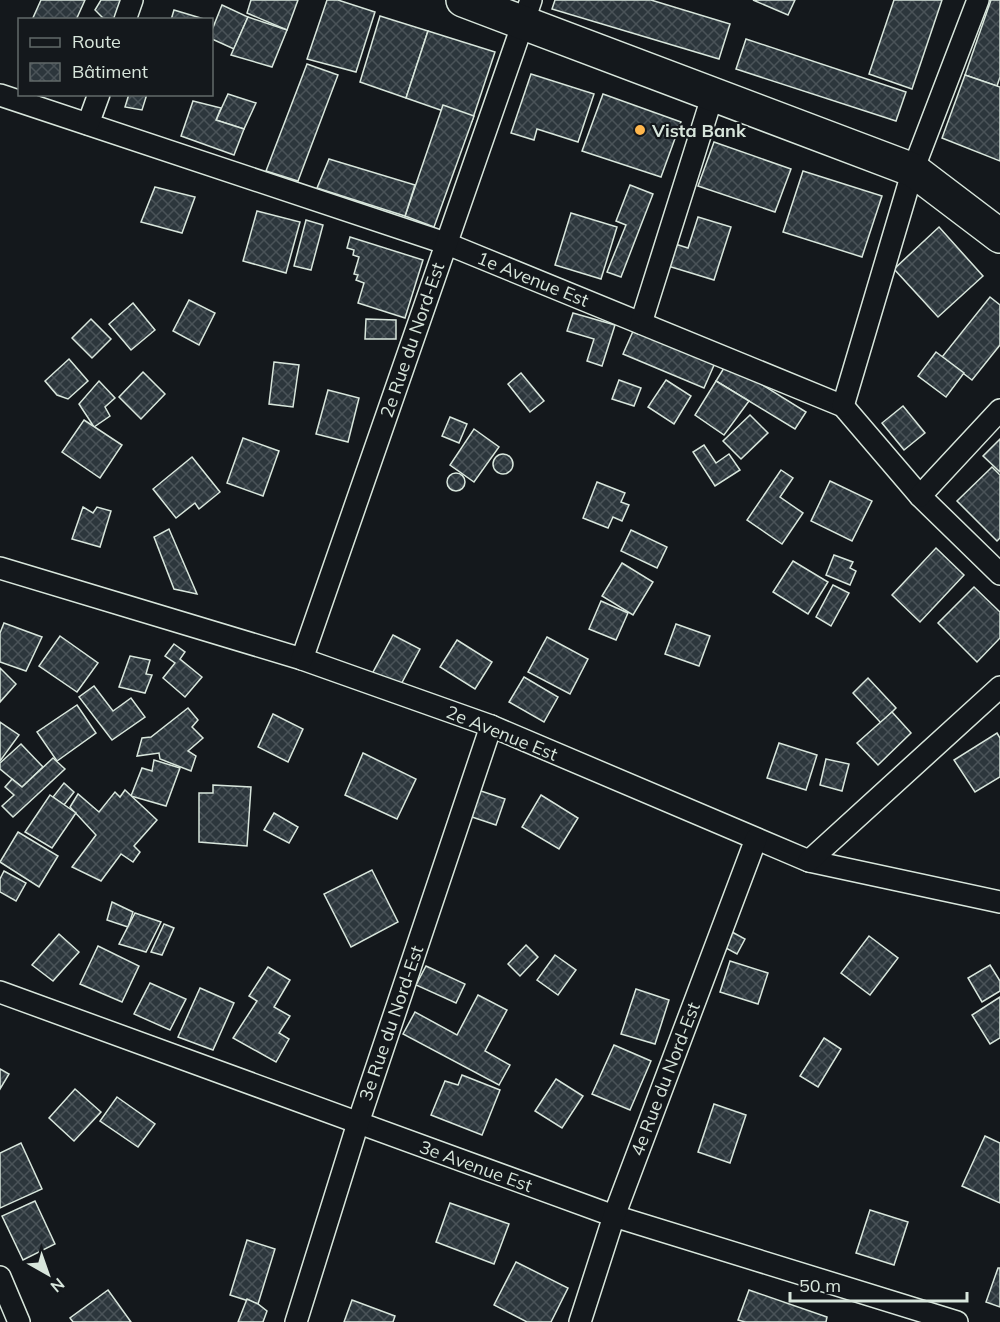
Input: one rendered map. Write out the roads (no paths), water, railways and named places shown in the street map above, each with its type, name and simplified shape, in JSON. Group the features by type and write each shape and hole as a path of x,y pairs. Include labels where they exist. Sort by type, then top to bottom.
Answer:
{"highway":[{"path":"463,0 526,10 713,94 913,170 1000,236"}],"street":[{"path":"126,18 132,0"},
{"path":"843,406 913,170 978,0"},
{"name":"2e Rue du Nord-Est","path":"302,659 526,10"},
{"path":"641,323 713,94"},
{"name":"1e Avenue Est","path":"0,95 445,243 843,406 920,496 1000,574"},
{"path":"88,124 98,96"},
{"path":"920,496 1000,410"},
{"name":"2e Avenue Est","path":"0,568 302,659 491,726 809,861 1000,902"},
{"path":"809,861 1000,687"},
{"name":"3e Rue du Nord-Est","path":"296,1322 358,1123 491,726"},
{"name":"4e Rue du Nord-Est","path":"580,1322 614,1216 756,838"},
{"name":"3e Avenue Est","path":"0,992 614,1216 957,1322"},
{"path":"0,1277 19,1322"}],"place":[{"name":"Vista Bank","path":"640,130"}]}
